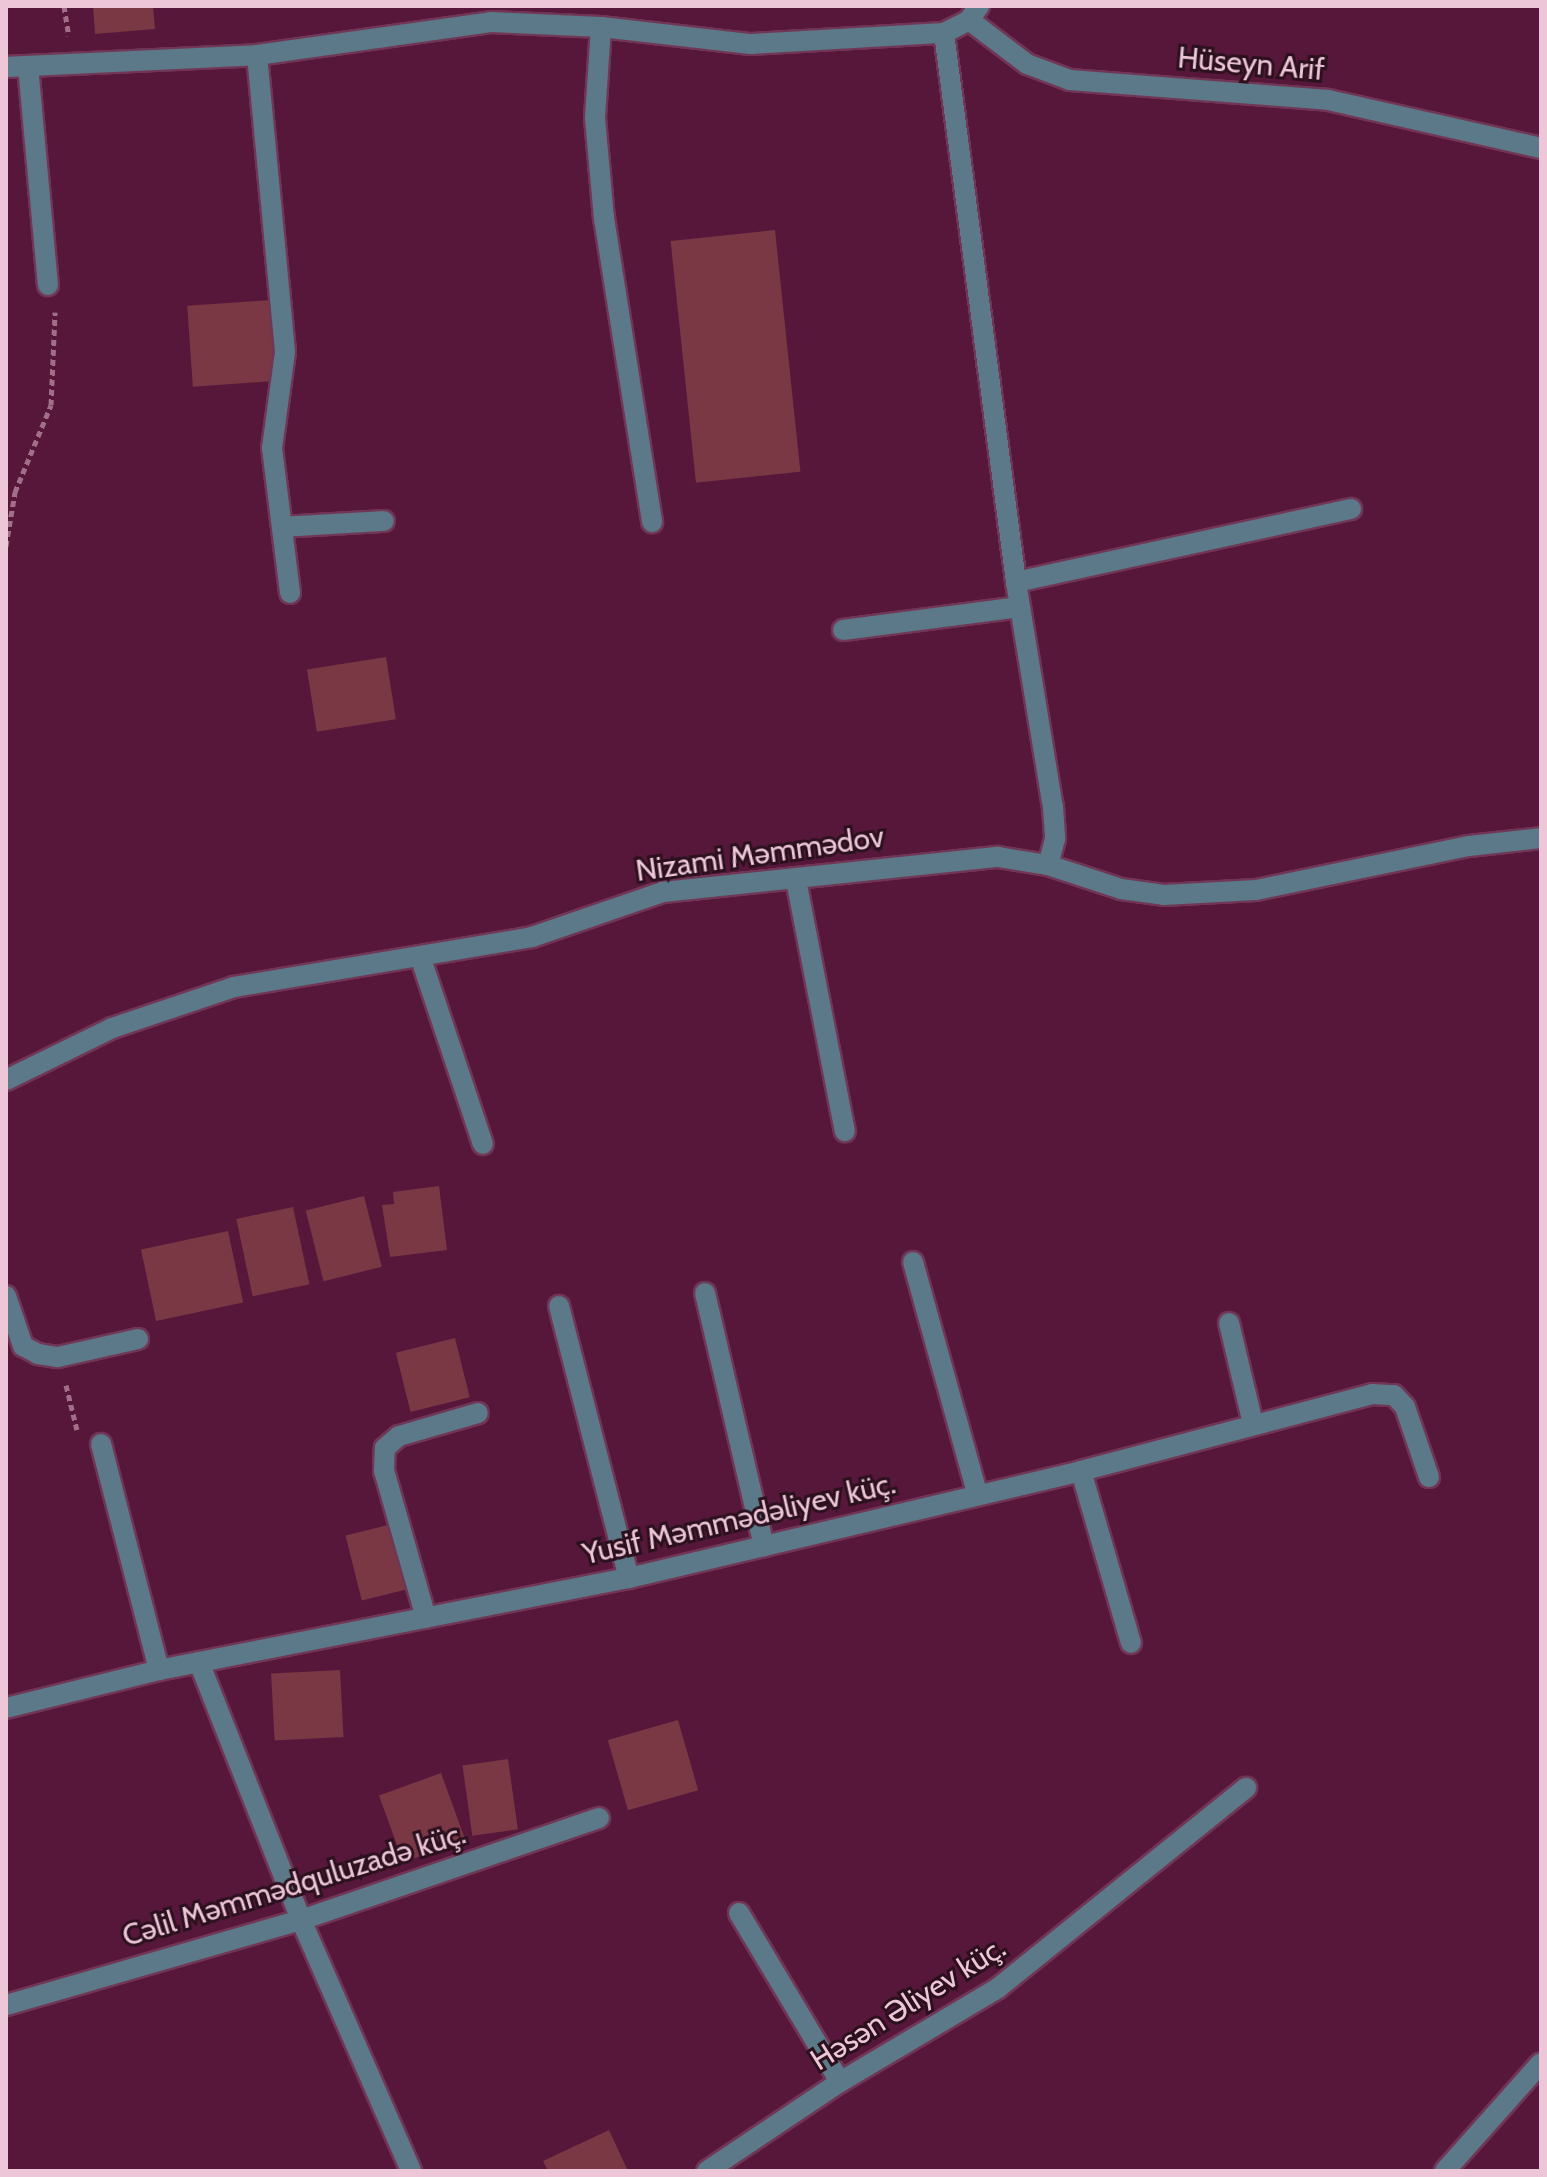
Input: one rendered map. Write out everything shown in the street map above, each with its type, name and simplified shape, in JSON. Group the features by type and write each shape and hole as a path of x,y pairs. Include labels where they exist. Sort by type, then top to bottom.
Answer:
{"street":[{"path":"6,67 257,55 491,22 601,27 751,44 944,33 974,13"},
{"name":"Hüseyn Arif","path":"974,13 1027,64 1070,80 1328,100 1541,148"},
{"path":"601,27 595,118 604,218 652,522"},
{"path":"944,33 1016,582 1053,807 1055,839 1048,865"},
{"path":"257,55 285,352 272,448 290,593"},
{"path":"28,66 48,285"},
{"path":"1016,582 1351,509"},
{"path":"282,527 384,521"},
{"path":"843,630 1020,607"},
{"name":"Nizami Məmmədov","path":"6,1080 112,1028 234,987 421,959 532,937 663,892 985,858 1048,865 1121,889 1194,894 1256,890 1469,846 1541,838"},
{"path":"796,880 845,1131"},
{"path":"421,959 483,1144"},
{"path":"913,1262 977,1493"},
{"path":"705,1293 764,1546"},
{"path":"6,1296 23,1346 58,1357 138,1339"},
{"path":"559,1306 629,1578"},
{"path":"1229,1323 1253,1424"},
{"name":"Yusif Məmmədəliyev küç.","path":"6,1708 159,1670 629,1578 977,1493 1081,1471 1372,1394 1394,1395 1405,1407 1429,1477"},
{"path":"426,1618 384,1471 385,1448 399,1436 478,1413"},
{"path":"101,1444 159,1670"},
{"path":"1081,1471 1131,1643"},
{"path":"199,1662 301,1920 411,2171"},
{"name":"Həsən Əliyev küç.","path":"707,2171 840,2082 998,1988 1246,1788"},
{"name":"Cəlil Məmmədquluzadə küç.","path":"6,2005 301,1920 599,1818"},
{"path":"739,1913 840,2082"},
{"path":"1445,2171 1541,2063"}],"path":[{"path":"6,546 15,492 51,405 57,317 48,285"},
{"path":"58,1357 79,1438 87,1446 101,1444"}],"building":[{"path":"93,6 153,6 155,29 95,34"},
{"path":"775,230 800,472 696,483 671,241"},
{"path":"271,300 277,381 193,387 187,306"},
{"path":"386,657 396,719 317,732 307,670"},
{"path":"439,1186 447,1250 390,1257 382,1205 394,1204 393,1192"},
{"path":"364,1196 382,1267 323,1281 306,1211"},
{"path":"293,1207 309,1284 253,1296 236,1219"},
{"path":"228,1231 243,1302 156,1321 141,1250"},
{"path":"455,1338 470,1397 411,1412 396,1353"},
{"path":"396,1523 412,1588 362,1601 346,1536"},
{"path":"340,1670 344,1737 275,1741 271,1674"},
{"path":"678,1720 698,1790 628,1810 608,1740"},
{"path":"508,1759 518,1829 472,1836 462,1765"},
{"path":"441,1773 465,1840 403,1862 379,1796"},
{"path":"609,2130 628,2171 548,2171 543,2161"}]}
